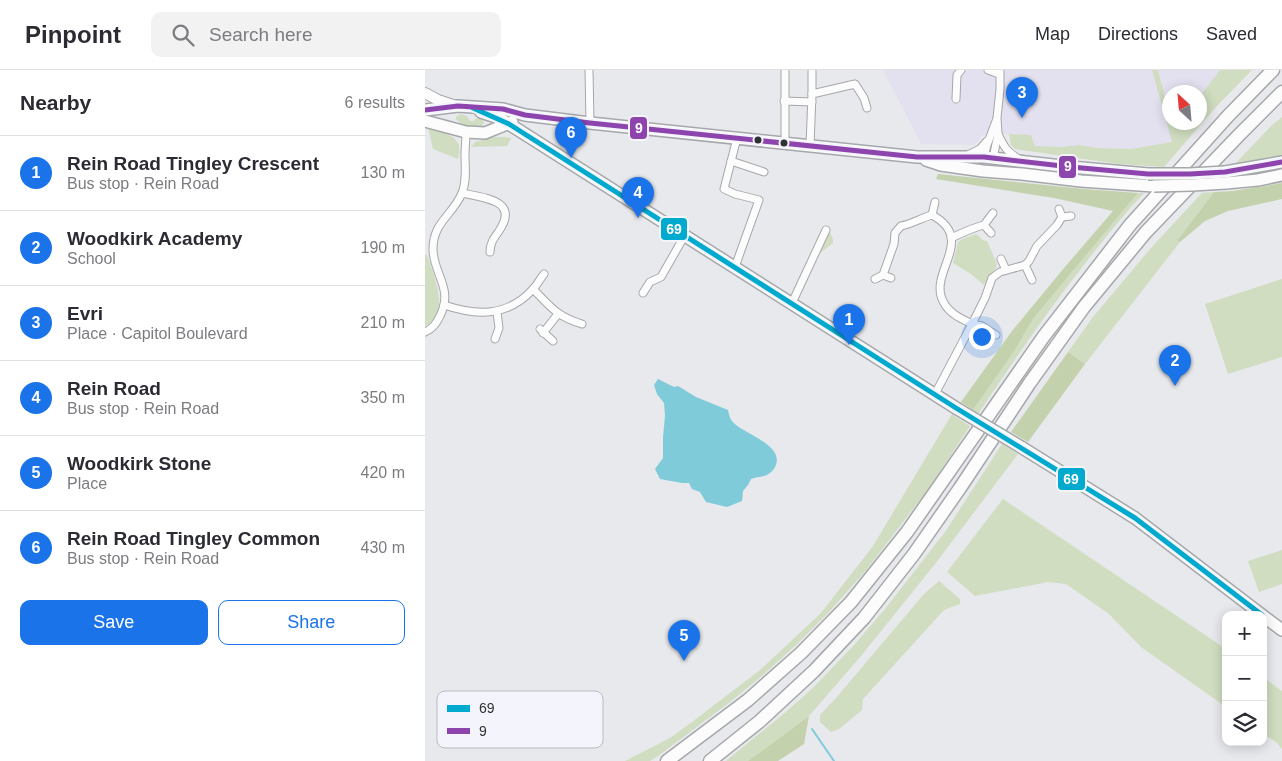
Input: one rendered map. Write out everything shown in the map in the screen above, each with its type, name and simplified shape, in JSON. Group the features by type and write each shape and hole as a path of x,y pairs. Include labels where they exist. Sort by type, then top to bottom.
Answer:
{"highway":[{"path":"667,761 748,700 801,653 851,602 907,532 1044,336 1130,225 1272,70"},
{"path":"710,761 760,721 814,671 864,618 960,488 1029,384 1084,307 1146,232 1282,92"},
{"path":"1240,134 1282,101"}],"main road":[{"path":"425,93 438,100 458,106 503,109 525,115 917,157 966,157 988,162 1022,174 1081,181 1154,186 1193,185 1282,162"},
{"path":"425,97 429,109 453,128"},
{"path":"429,109 458,106"},
{"path":"453,128 451,113 458,106"},
{"path":"473,108 487,115 499,118 522,132 956,408 1135,518 1257,611"},
{"path":"485,133 491,122 487,115"},
{"path":"485,133 509,124 525,115"},
{"path":"425,121 466,132 522,132"},
{"path":"917,157 941,165 1023,162 1148,174 1190,174 1258,180 1282,175"},
{"path":"1267,619 1282,630"}],"street":[{"path":"589,70 590,123"},
{"path":"785,70 785,144"},
{"path":"810,146 813,94 812,70"},
{"path":"956,99 957,75 961,70"},
{"path":"988,70 999,72 1000,89 997,118 998,134 988,162"},
{"path":"813,94 855,84 865,98 867,108"},
{"path":"784,102 812,102"},
{"path":"966,157 985,145 997,118"},
{"path":"425,332 435,324 442,313 444,305 444,287 435,261 434,240 441,222 456,204 462,193 465,179 466,132"},
{"path":"998,134 1007,151 1023,162"},
{"path":"988,162 990,137"},
{"path":"735,267 759,200 724,189 737,138"},
{"path":"731,161 764,172"},
{"path":"462,193 491,200 499,203 504,208 506,214 505,222 492,241 490,252"},
{"path":"932,216 935,202"},
{"path":"935,394 985,298 992,278 1006,270 1025,265 1029,261 1037,246 1057,226 1062,217 1059,209"},
{"path":"951,238 968,229 984,225 993,213"},
{"path":"883,276 894,244 895,233 901,226 911,224 920,218 932,216 939,219 947,227 951,238 951,251 942,274 941,293 944,302 950,311 960,318 972,324 982,326 996,335"},
{"path":"1062,217 1071,216"},
{"path":"984,225 991,233"},
{"path":"792,302 826,230"},
{"path":"643,293 650,282 661,277 685,236"},
{"path":"1001,259 1006,270"},
{"path":"1025,265 1032,280"},
{"path":"444,305 469,312 497,312 515,304 533,289 544,274"},
{"path":"875,280 883,276 891,278"},
{"path":"533,289 558,314 582,324"},
{"path":"495,339 499,328 497,312"},
{"path":"553,340 541,331 558,314"}],"shaded area":[{"path":"883,70 1223,70 1207,89 1207,85 1162,85 1162,130 1169,130 1172,142 1131,149 1097,148 1080,145 1059,147 1035,146 1031,135 1009,134 982,135 976,144 972,145 921,144"}],"green space":[{"path":"1152,70 1158,70 1162,86 1162,106"},
{"path":"1220,70 1252,70 1207,117 1207,87"},
{"path":"460,114 467,116 470,121 480,118 484,122 482,126 476,128 468,126 456,119"},
{"path":"1282,117 1282,156 1235,164 1272,125"},
{"path":"428,127 451,136 458,142 458,159 433,149"},
{"path":"1169,130 1196,130 1164,167 1119,164 1015,149 1011,145 1009,134 1031,135 1035,146 1059,147 1080,145 1097,148 1131,149 1172,142"},
{"path":"494,137 511,138 507,146 471,147 475,142"},
{"path":"938,174 1138,193 1033,319 1015,350 973,410 961,402 1012,331 1113,211 1054,198 936,179"},
{"path":"1282,183 1282,199 1228,211 1205,221 1180,242 1177,241 1214,192 1233,191"},
{"path":"1214,192 1177,241 1180,242 1085,364 1068,352 1093,317 1151,248 1202,193"},
{"path":"1138,193 1144,193 1107,235 1058,298 978,414 973,410 1015,350 1033,319"},
{"path":"826,230 831,235 833,243 810,261"},
{"path":"976,234 982,240 987,241 997,264 984,285 953,263 958,242"},
{"path":"425,255 427,255 436,283 439,303 438,313 425,326"},
{"path":"1282,279 1282,357 1228,374 1205,304"},
{"path":"1068,352 1085,364 1028,442 1011,432"},
{"path":"952,414 970,426 930,487 867,569 830,611 763,675 658,756 650,761 625,761 670,738 692,722 760,670 821,613 873,546"},
{"path":"1002,444 1018,454 935,564 861,656 809,716 748,761 726,761 814,687 854,645 885,609 945,532"},
{"path":"1003,499 1222,646 1222,704 1141,647 1109,614 1066,584 1048,582 975,596 947,572"},
{"path":"1282,550 1282,584 1259,592 1248,561"},
{"path":"939,581 960,599 960,604 944,610 863,699 862,710 839,729 831,732 820,722 820,715 924,594"},
{"path":"1267,680 1282,691 1282,749 1276,742 1267,736"},
{"path":"809,716 804,744 778,761 748,761"}],"water":[{"path":"658,379 674,387 678,386 696,397 728,410 733,422 763,441 775,453 777,460 774,469 767,475 751,479 743,491 742,501 727,507 706,502 700,492 692,489 689,483 660,479 655,469 663,458 665,416 664,403 657,394 654,385"}],"waterway":[{"path":"812,729 834,761"}],"transit line":[{"name":"9","path":"425,110 458,106 503,109 525,115 590,123 917,157 984,157 1148,174 1225,172 1282,162"},
{"name":"69","path":"473,108 509,124 956,408 1135,518 1257,611"}],"place":[{"name":"Evri","path":"1022,118"},
{"name":"Rein Road Tingley Common","path":"571,158"},
{"name":"Rein Road","path":"638,218"},
{"name":"Rein Road Tingley Crescent","path":"849,345"},
{"name":"Woodkirk Academy","path":"1175,386"},
{"name":"Woodkirk Stone","path":"684,661"}]}
